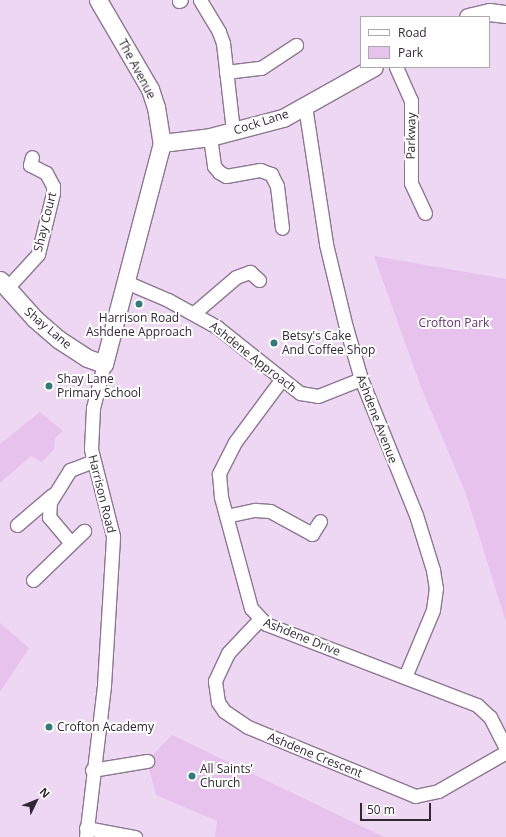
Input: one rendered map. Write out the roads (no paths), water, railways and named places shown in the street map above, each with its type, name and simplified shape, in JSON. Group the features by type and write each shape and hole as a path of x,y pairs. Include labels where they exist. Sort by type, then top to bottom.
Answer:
{"main road":[{"name":"The Avenue","path":"98,0 150,88 156,107 162,143"},
{"path":"472,16 489,12 506,14"},
{"name":"Cock Lane","path":"162,143 210,137 283,118 372,68"},
{"name":"Harrison Road","path":"104,364 162,143"},
{"name":"Shay Lane","path":"4,284 35,319 58,339 87,358 104,364"}],"street":[{"path":"200,0 219,32 226,72 233,131"},
{"path":"226,72 261,68 296,45"},
{"name":"Parkway","path":"396,68 411,100 410,173 418,211"},
{"name":"Ashdene Avenue","path":"305,106 326,244 361,379 379,429 416,515 433,570 436,588 433,610 405,677"},
{"path":"210,137 214,166 219,172 226,176 260,170 271,174 277,186 279,222"},
{"name":"Shay Court","path":"4,284 38,254 53,193 53,186 46,173 30,166 32,157"},
{"path":"194,313 227,284 252,271"},
{"name":"Ashdene Approach","path":"126,282 194,313 217,327 281,380 300,393 318,396 361,379"},
{"name":"Harrison Road","path":"86,833 92,770 104,685 113,536 93,462 93,408 104,364"},
{"name":"Ashdene Drive","path":"281,380 235,442 221,467 219,482 226,516 251,608 259,620 477,705 490,717 506,748"},
{"path":"71,543 49,517 50,502 70,470 93,462"},
{"path":"17,525 54,494"},
{"path":"226,516 255,510 270,511 312,534 320,521"},
{"path":"32,580 84,531"},
{"name":"Ashdene Crescent","path":"259,620 228,653 215,681 218,702 224,711 248,727 415,796 438,791 506,752"},
{"path":"92,770 147,761"},
{"path":"86,833 135,837"}],"place":[{"name":"Harrison Road Ashdene Approach","path":"139,304"},
{"name":"Betsy's Cake And Coffee Shop","path":"274,343"},
{"name":"Shay Lane Primary School","path":"49,386"},
{"name":"Crofton Academy","path":"49,727"},
{"name":"All Saints’ Church","path":"192,776"}],"park label":[{"name":"Crofton Park","path":"454,323"}]}
